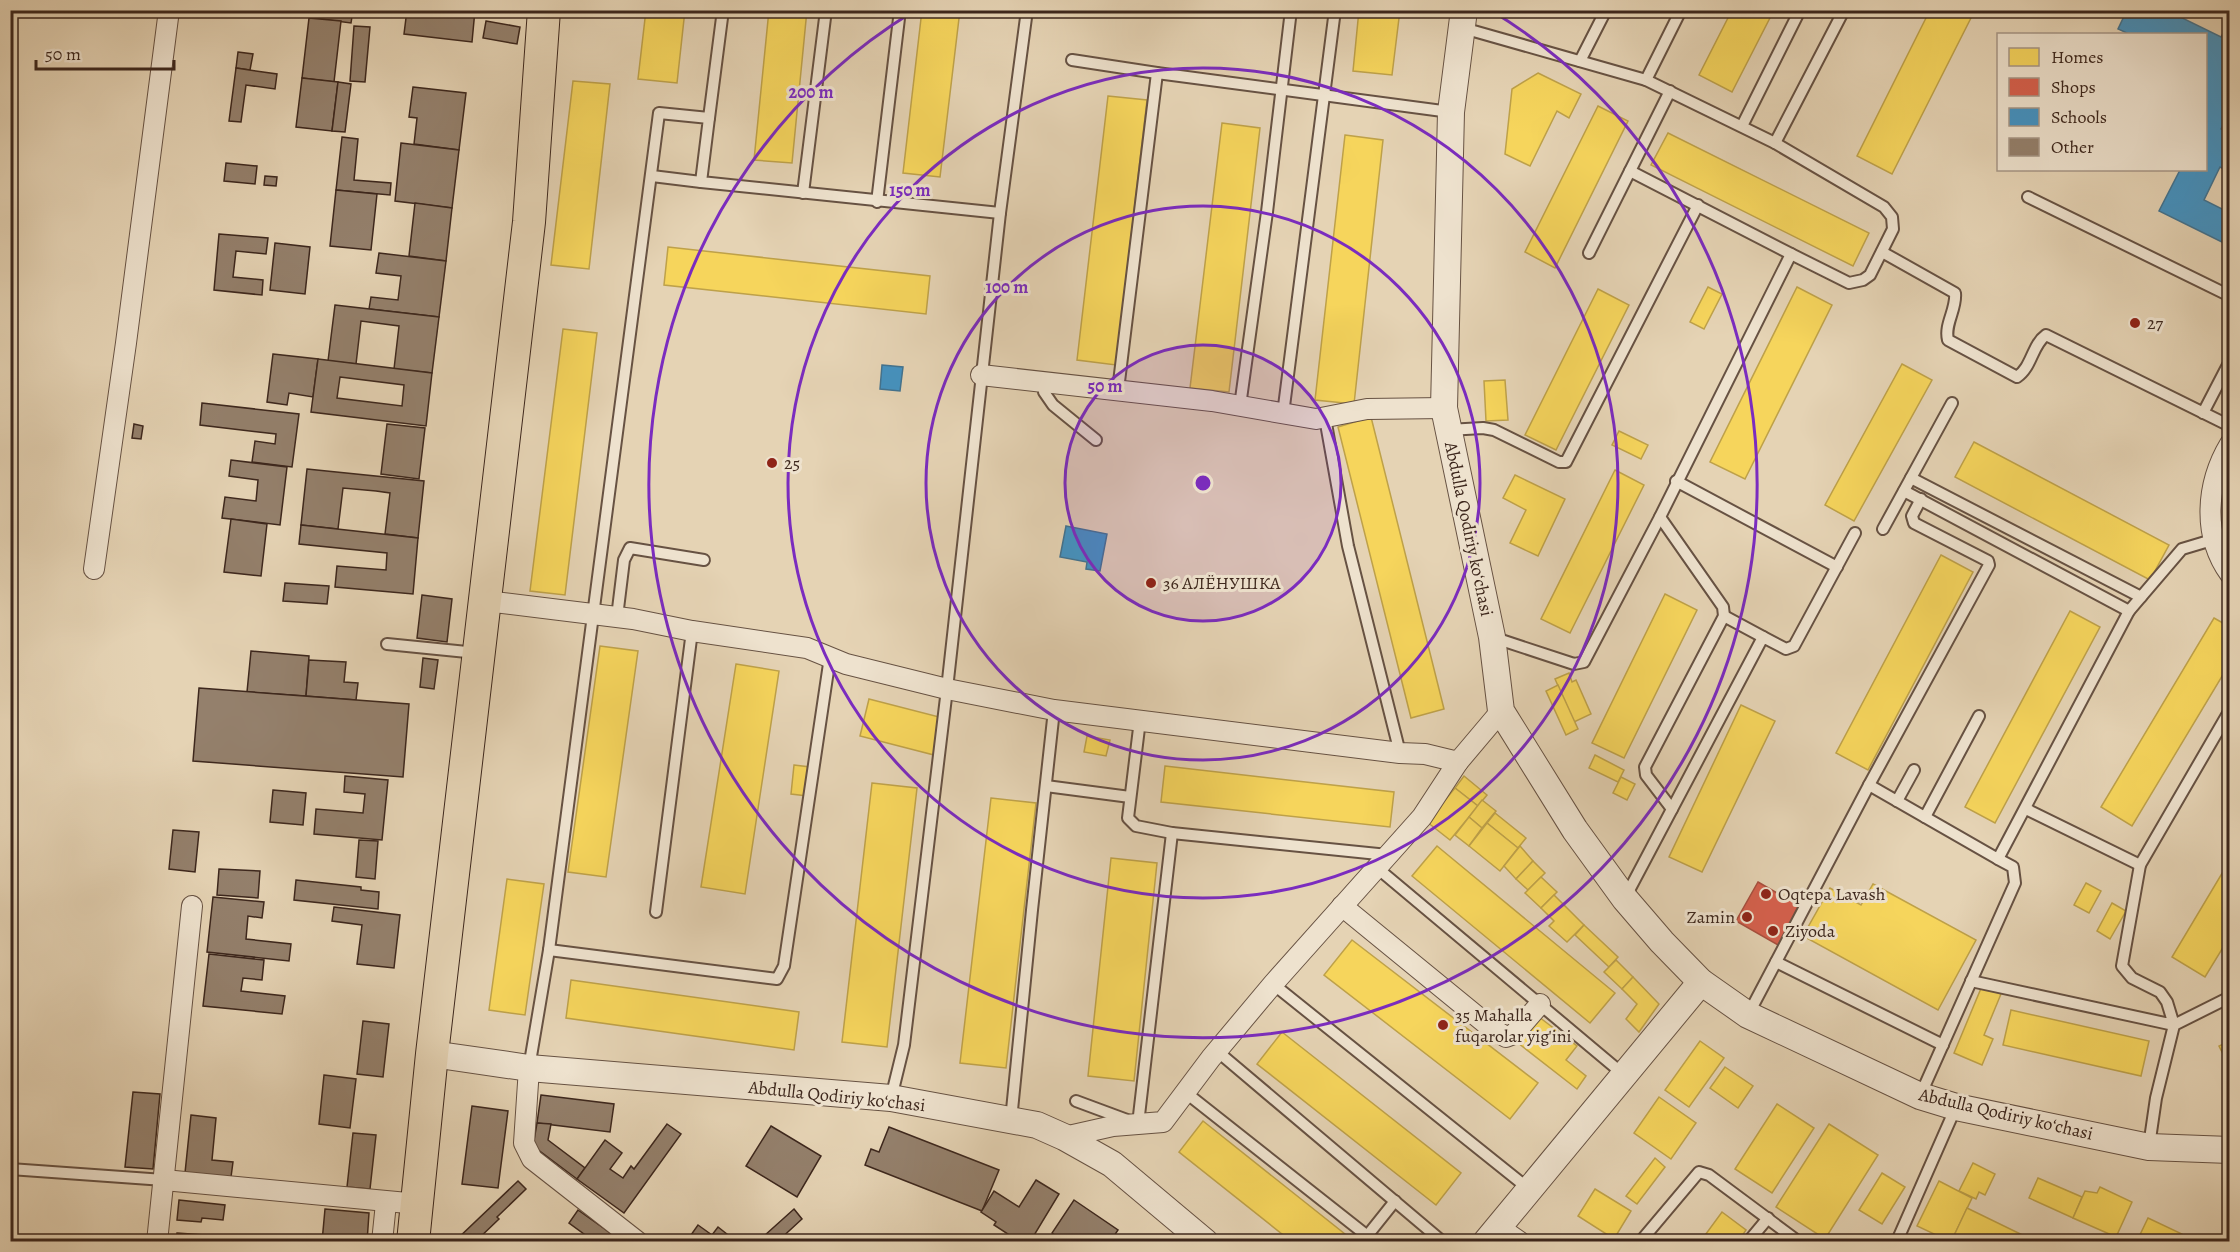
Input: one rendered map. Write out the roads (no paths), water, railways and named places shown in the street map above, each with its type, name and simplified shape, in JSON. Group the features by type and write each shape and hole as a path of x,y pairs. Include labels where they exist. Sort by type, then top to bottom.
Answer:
{"main road":[{"path":"413,1242 432,1054 529,222 544,10"}],"street":[{"path":"94,568 169,10"},
{"name":"Abdulla Qodiriy koʻchasi","path":"1463,19 1451,112 1446,419 1492,637 1501,711 1575,830 1625,899 1662,942 1701,982 1748,1015 1920,1096 1956,1107 2149,1147 2229,1150"},
{"path":"981,375 1240,406 1316,419 1367,410 1446,419"},
{"path":"2229,444 2216,475 2211,518 2212,540 2216,553 2229,574"},
{"path":"486,601 594,613 692,631 807,648 846,664 947,689 1054,710 1400,753 1425,754 1458,762"},
{"path":"1064,1137 1113,1126 1163,1122 1217,1051 1273,984 1422,816 1458,762 1501,711"},
{"path":"158,1242 192,906"},
{"path":"1342,906 1490,1027 1506,1037 1514,1034 1540,1004"},
{"path":"1489,1238 1701,982"},
{"name":"Abdulla Qodiriy koʻchasi","path":"432,1054 530,1068 891,1098 1037,1125 1064,1137 1112,1164 1205,1242"},
{"path":"530,1068 524,1143 532,1160 638,1242"},
{"path":"164,1180 386,1203 418,1204"},
{"path":"382,1242 386,1203"},
{"path":"1489,1238 1510,1235 1520,1242"}],"lane":[{"path":"701,182 723,10"},
{"path":"803,193 826,10"},
{"path":"877,202 900,10"},
{"path":"891,1098 904,1045 947,689 1000,213 1027,10"},
{"path":"1240,406 1266,223 1291,10"},
{"path":"1284,414 1335,10"},
{"path":"1580,62 1606,10"},
{"path":"1646,80 1681,10"},
{"path":"1742,126 1800,10"},
{"path":"1775,143 1844,10"},
{"path":"1463,19 1580,62 1646,80 1742,126 1884,207 1892,217 1893,229 1870,275 1863,280 1850,283 1630,171"},
{"path":"1072,60 1157,74 1451,112"},
{"path":"1118,390 1157,74"},
{"path":"1589,253 1670,91"},
{"path":"530,1068 549,950 659,113 709,118"},
{"path":"652,176 877,202 1000,213"},
{"path":"2028,197 2229,296"},
{"path":"1446,419 1494,430 1558,462 1566,462 1698,205"},
{"path":"1882,252 1955,293 1956,300 1946,333 1948,340 2017,377 2023,373 2040,338 2046,334 2229,426"},
{"path":"1492,637 1574,664 1584,662 1791,254"},
{"path":"2203,413 2229,362"},
{"path":"1044,382 1044,392 1053,405 1096,440"},
{"path":"1883,529 1952,403"},
{"path":"1324,418 1348,546 1400,753"},
{"path":"1911,478 2140,597"},
{"path":"1676,481 1837,567"},
{"path":"1904,490 2129,611"},
{"path":"1748,1015 1869,785 1989,566 1988,561 1914,523 1912,516 1921,499"},
{"path":"1659,517 1723,607 1724,616 1645,767 1646,775 1672,809"},
{"path":"1724,616 1786,650 1794,646 1855,533"},
{"path":"1998,859 2129,611 2182,549 2212,540"},
{"path":"617,617 624,560 630,548 704,560"},
{"path":"656,912 692,631"},
{"path":"1625,899 1763,637"},
{"path":"387,644 479,653"},
{"path":"549,950 777,979 784,966 830,657"},
{"path":"1011,1120 1054,710"},
{"path":"2149,1147 2156,1098 2174,1025 2168,1002 2160,992 2132,978 2122,966 2140,865 2229,710"},
{"path":"1925,817 1979,716"},
{"path":"1140,720 1128,818 1136,826 1172,833 1382,861 1540,1004 1623,1074"},
{"path":"1896,801 1914,770"},
{"path":"1869,785 2013,867 2015,883 1920,1096"},
{"path":"1046,786 1130,797"},
{"path":"2026,808 2140,865"},
{"path":"1076,1101 1138,1124 1172,833"},
{"path":"1776,962 1943,1045"},
{"path":"1971,981 2174,1025 2229,997"},
{"path":"1273,984 1529,1189"},
{"path":"1217,1051 1443,1242"},
{"path":"1185,1092 1371,1239 1395,1201"},
{"path":"1898,1241 1956,1107"},
{"path":"10,1169 164,1180"},
{"path":"1640,1242 1699,1172 1709,1174 1799,1242"},
{"path":"1748,1242 1768,1218"}],"place":[{"name":"27","path":"2135,323"},
{"name":"25","path":"772,463"},
{"name":"36 АЛЁНУШКА","path":"1151,583"},
{"name":"Oqtepa Lavash","path":"1766,894"},
{"name":"Zamin","path":"1747,917"},
{"name":"Ziyoda","path":"1773,931"},
{"name":"35 Mahalla fuqarolar yig'ini","path":"1443,1025"}]}
